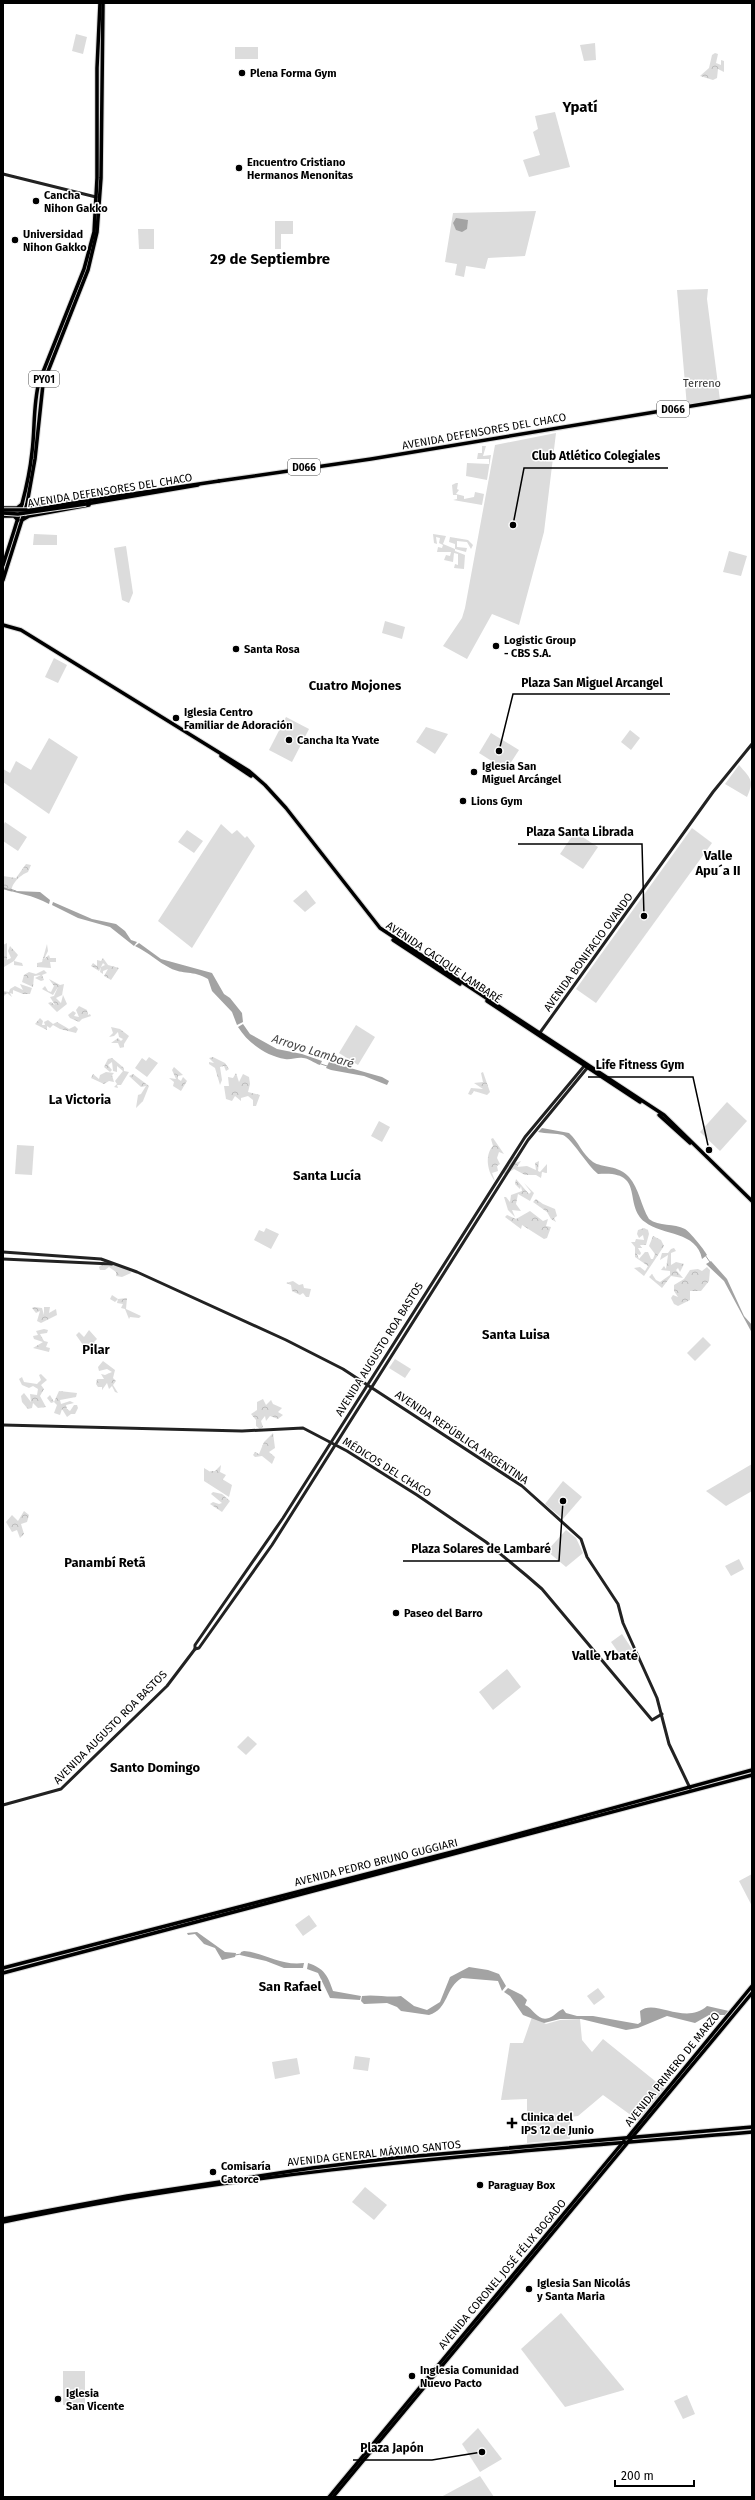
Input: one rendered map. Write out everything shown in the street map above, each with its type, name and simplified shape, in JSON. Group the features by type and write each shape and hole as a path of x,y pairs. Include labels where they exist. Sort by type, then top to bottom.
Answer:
{"main road":[{"name":"PY01","path":"98,197 97,68 100,3"},
{"name":"PY01","path":"3,580 25,503 32,452 36,393 84,269 94,232 98,197 103,3"},
{"path":"3,174 98,197"},
{"name":"AVENIDA DEFENSORES DEL CHACO","path":"3,513 23,513 86,502 92,499 371,459 752,396"},
{"name":"AVENIDA DEFENSORES DEL CHACO","path":"3,509 32,510 86,502 95,503 219,481"},
{"path":"3,509 18,508 25,503 31,507 92,499"},
{"path":"3,516 16,517 20,521 33,515 95,503"},
{"path":"31,507 29,512 33,515"},
{"path":"11,508 14,512 11,516"},
{"name":"PY01","path":"3,565 20,521"},
{"name":"AVENIDA CACIQUE LAMBARÉ","path":"3,625 21,630 248,773 264,786 288,812 379,930 664,1116 752,1201"},
{"name":"AVENIDA BONIFACIO OVANDO","path":"539,1034 713,792 752,744"},
{"name":"AVENIDA CACIQUE LAMBARÉ","path":"586,1065 662,1117 752,1204"},
{"name":"AVENIDA AUGUSTO ROA BASTOS","path":"3,1805 61,1789 167,1686 195,1649 195,1645 274,1533 367,1385 533,1131 586,1065"},
{"name":"AVENIDA AUGUSTO ROA BASTOS","path":"195,1649 199,1648 272,1545 533,1131"},
{"name":"AVENIDA REPÚBLICA ARGENTINA","path":"3,1252 101,1259 118,1264 286,1340 344,1369 522,1486 581,1539 587,1557 618,1604 623,1622 646,1669 662,1714 669,1744 691,1790"},
{"name":"AVENIDA REPÚBLICA ARGENTINA","path":"3,1259 118,1264"},
{"name":"MÉDICOS DEL CHACO","path":"3,1425 242,1431 303,1428 330,1443 335,1444 486,1542 542,1589 652,1720 662,1714"},
{"name":"AVENIDA PEDRO BRUNO GUGGIARI","path":"3,1973 691,1790 752,1770"},
{"name":"AVENIDA PEDRO BRUNO GUGGIARI","path":"3,1968 752,1775"},
{"path":"731,2014 752,1986"},
{"path":"731,2014 752,1993"},
{"name":"AVENIDA PRIMERO DE MARZO","path":"629,2139 731,2014"},
{"path":"629,2139 654,2140 752,2128"},
{"path":"629,2139 752,2132"},
{"name":"AVENIDA GENERAL MÁXIMO SANTOS","path":"3,2219 279,2172 394,2158 629,2139"},
{"name":"AVENIDA GENERAL MÁXIMO SANTOS","path":"3,2222 272,2176 528,2147 629,2139"},
{"name":"AVENIDA CORONEL JOSÉ FÉLIX BOGADO","path":"329,2497 629,2139"},
{"name":"AVENIDA CORONEL JOSÉ FÉLIX BOGADO","path":"334,2497 489,2306"}],"green space":[{"path":"76,34 87,37 83,54 72,51"},
{"path":"595,43 596,60 584,61 580,45"},
{"path":"235,47 258,47 258,59 235,59"},
{"path":"715,53 718,54 716,63 721,65 721,60 724,61 724,72 718,69 717,78 713,80 700,76 709,68 712,55"},
{"path":"555,112 570,167 529,177 523,160 540,155 533,132 538,129 535,116"},
{"path":"536,211 525,256 488,258 485,269 466,266 464,277 455,275 457,264 445,262 453,213"},
{"path":"275,221 293,221 293,234 281,234 281,249 275,249"},
{"path":"138,229 154,229 154,249 139,249"},
{"name":"Terreno","path":"708,289 707,299 720,400 687,407 677,290"},
{"path":"556,433 544,532 519,625 492,614 467,659 443,646 462,618 465,608 495,445"},
{"path":"482,446 486,446 483,456 491,455 487,480 466,476 467,463 489,464 489,459 477,459 478,453 482,453"},
{"path":"458,483 457,489 459,490 456,494 464,496 464,499 474,497 475,492 484,494 482,505 453,500 457,499 457,495 453,495 452,485"},
{"path":"34,534 57,535 57,545 33,545"},
{"path":"433,534 446,536 443,544 465,555 464,569 454,568 455,564 458,565 458,554 454,553 453,562 444,560 446,555 450,556 451,552 437,552 438,547 442,548 443,545 439,543 440,538 436,537 437,544 434,543"},
{"path":"450,537 468,540 473,545 471,549 467,542 457,541 457,547 467,548 466,552 455,549 455,544 449,542"},
{"path":"126,546 133,593 129,603 122,600 114,548"},
{"path":"729,551 747,556 741,576 723,572"},
{"path":"385,621 405,627 402,639 382,633"},
{"path":"54,658 67,665 58,683 45,677"},
{"name":"Cancha Ita Yvate","path":"286,717 309,729 292,762 269,750"},
{"path":"426,727 448,734 435,754 416,742"},
{"path":"630,730 640,738 631,750 621,742"},
{"path":"491,733 519,750 506,770 479,753"},
{"path":"49,738 78,757 49,814 3,782 3,769 10,773 16,761 31,770"},
{"path":"739,765 748,776 751,783 747,797 725,784"},
{"path":"5,822 27,837 18,851 3,841 3,826"},
{"path":"221,824 232,834 237,830 245,838 247,836 255,846 192,948 158,921"},
{"path":"692,828 712,843 596,1003 576,989"},
{"path":"187,830 203,841 194,853 178,842"},
{"path":"575,832 598,847 583,869 560,854"},
{"path":"26,864 31,865 28,872 16,880 12,892 3,889 3,876 16,878"},
{"path":"306,890 316,903 305,912 293,901"},
{"path":"7,943 7,960 11,958 8,951 10,946 18,955 14,961 4,967 3,972 3,945"},
{"path":"47,944 48,951 44,959 49,955 50,958 56,958 56,962 50,962 51,968 37,967 37,963 42,962"},
{"path":"103,958 108,965 119,968 111,980 104,976 108,969 103,971 103,974 100,972 101,967 99,971 91,966 93,963 97,966 97,960 101,961"},
{"path":"14,961 22,963 23,966 14,965"},
{"path":"44,970 47,973 42,975 44,980 41,981 35,978 41,975 34,976 33,987 22,982 24,975 29,972 36,974"},
{"path":"49,979 60,985 64,984 62,995 56,998 61,1003 63,995 67,1004 57,1012 48,1003 51,1002 55,1005 50,997 54,996 58,987 53,995 42,989 45,986 48,991 51,992 54,986"},
{"path":"20,984 32,988 30,994 23,994 13,990 13,994 10,993 12,997 7,993 3,997 3,991 9,992 10,989 15,986 23,990"},
{"path":"79,1006 87,1010 88,1015 90,1014 91,1016 82,1019 79,1022 70,1018 68,1015 73,1011 76,1013 74,1016 79,1017 76,1010"},
{"path":"40,1018 43,1021 42,1025 45,1025 44,1022 48,1020 53,1024 57,1022 69,1029 75,1026 78,1029 76,1033 60,1029 53,1025 50,1028 47,1026 47,1030 35,1024"},
{"path":"356,1025 375,1037 358,1065 339,1053"},
{"path":"111,1027 120,1029 129,1036 124,1044 124,1047 120,1048 118,1043 111,1043 118,1038 121,1041 123,1039 119,1037 118,1032 114,1036 109,1037 113,1033"},
{"path":"149,1057 158,1063 147,1077 135,1068 142,1058 146,1061"},
{"path":"213,1057 225,1063 229,1069 226,1071 224,1066 220,1067 222,1080 220,1085 215,1068 209,1064 209,1062 214,1063 209,1058"},
{"path":"112,1058 124,1068 124,1071 129,1072 121,1085 117,1085 118,1088 114,1087 117,1084 115,1081 123,1071 117,1066 117,1072 113,1071 112,1062 108,1065 112,1070 110,1072 104,1067 108,1059"},
{"path":"174,1067 183,1075 178,1076 178,1079 181,1081 183,1077 187,1081 181,1091 173,1086 174,1082 169,1078 176,1079 172,1070"},
{"path":"106,1072 114,1073 112,1075 114,1082 109,1081 104,1084 91,1078 93,1074 99,1079 100,1075"},
{"path":"483,1072 490,1092 487,1095 474,1091 471,1095 468,1094 471,1088 483,1089 474,1083 483,1082 481,1073"},
{"path":"236,1073 239,1082 243,1074 249,1077 250,1084 248,1092 260,1095 256,1106 253,1106 253,1100 248,1096 241,1098 241,1101 235,1096 232,1101 226,1099 224,1086 229,1086 228,1077 233,1078"},
{"path":"133,1074 149,1086 143,1101 136,1108 138,1095 141,1094 146,1086 141,1087 129,1076"},
{"path":"727,1102 747,1121 720,1151 700,1132"},
{"path":"379,1121 390,1127 382,1142 371,1136"},
{"path":"493,1138 504,1154 499,1152 497,1158 500,1164 497,1166 498,1171 492,1173 495,1181 490,1173 488,1164 490,1150 493,1146 491,1139"},
{"path":"17,1145 34,1146 32,1175 15,1174"},
{"path":"514,1157 516,1157 515,1163 521,1161 517,1167 527,1166 536,1170 535,1163 539,1161 538,1171 540,1172 547,1164 547,1173 542,1172 541,1178 536,1175 525,1175 514,1169 505,1175 504,1172"},
{"path":"516,1179 529,1194 531,1192 524,1183 534,1193 530,1201 518,1194 516,1204 521,1211 512,1210 515,1217 508,1210 504,1197 506,1197 510,1202 511,1195 522,1191 521,1186 520,1189 515,1184"},
{"path":"536,1199 555,1209 557,1216 554,1218 556,1222 551,1219 547,1212 533,1202"},
{"path":"530,1211 543,1221 548,1219 546,1226 551,1227 547,1238 544,1239 522,1225 521,1229 505,1217 507,1215 516,1219"},
{"path":"266,1228 279,1234 271,1249 254,1240 259,1230 264,1232"},
{"path":"644,1228 648,1230 649,1234 646,1245 640,1245 642,1248 638,1248 641,1253 640,1255 637,1254 639,1259 645,1252 648,1252 651,1259 653,1259 655,1254 649,1246 653,1236 661,1240 664,1246 644,1276 634,1268 640,1267 645,1271 648,1266 635,1257 635,1247 631,1242 635,1242 636,1239 644,1240 643,1235 639,1238 637,1234 638,1230"},
{"path":"674,1248 676,1251 671,1253 671,1265 676,1262 684,1264 680,1272 678,1268 676,1270 683,1278 671,1276 662,1288 649,1277 652,1274 656,1280 660,1282 670,1275 670,1271 661,1270 664,1266 666,1269 668,1255 660,1260 662,1253 668,1253"},
{"path":"102,1264 108,1266 115,1264 130,1270 131,1273 122,1277 116,1276 116,1272 109,1267 105,1270 100,1270 99,1267"},
{"path":"707,1267 710,1270 709,1281 701,1291 690,1291 690,1300 678,1306 674,1304 671,1298 673,1295 678,1297 674,1291 674,1285 684,1279 690,1270 698,1269 702,1271"},
{"path":"293,1281 299,1285 303,1284 304,1288 311,1289 309,1297 306,1297 303,1293 300,1295 292,1291 291,1285 286,1283"},
{"path":"112,1295 118,1299 115,1302 110,1299"},
{"path":"127,1298 126,1309 141,1316 139,1318 130,1317 129,1319 125,1309 121,1308 123,1304 117,1303 118,1299"},
{"path":"44,1307 50,1307 49,1313 56,1309 57,1315 41,1323 37,1321 40,1311 36,1313 32,1308 42,1308 44,1315"},
{"path":"44,1329 48,1330 47,1333 40,1334 44,1341 48,1342 46,1347 50,1348 49,1352 33,1348 43,1342 34,1339 33,1336 38,1335 36,1331"},
{"path":"89,1330 97,1339 94,1342 96,1344 88,1352 76,1335 79,1332 84,1337"},
{"path":"703,1337 711,1345 695,1361 687,1353"},
{"path":"395,1359 411,1369 405,1378 389,1368"},
{"path":"103,1361 115,1370 113,1378 116,1381 113,1385 118,1393 115,1392 112,1386 109,1389 107,1383 102,1390 102,1387 98,1387 96,1384 97,1379 104,1379 101,1374 105,1375 112,1372 107,1369 99,1371 98,1367"},
{"path":"41,1374 47,1380 41,1385 44,1389 40,1396 46,1407 38,1408 33,1403 32,1408 28,1409 22,1402 21,1396 24,1393 31,1402 30,1394 37,1395 38,1389 33,1386 29,1388 22,1385 19,1379 22,1377 24,1382 37,1384 41,1380 39,1375"},
{"path":"59,1391 77,1393 76,1397 60,1400 61,1404 70,1401 74,1403 66,1405 67,1409 70,1411 74,1405 77,1405 78,1408 75,1414 71,1414 67,1417 62,1409 60,1415 54,1413 57,1405 54,1402"},
{"path":"50,1395 54,1402 51,1403 47,1398"},
{"path":"263,1399 266,1405 271,1400 273,1404 282,1408 278,1412 283,1415 278,1419 270,1416 266,1421 265,1416 261,1421 263,1427 260,1429 256,1426 256,1420 251,1414 257,1410 257,1402"},
{"path":"273,1433 275,1448 269,1452 275,1457 272,1464 262,1456 255,1457 253,1455 255,1452 259,1454 264,1442"},
{"path":"752,1464 752,1491 726,1506 706,1491"},
{"path":"221,1465 220,1472 226,1475 219,1482 209,1483 208,1479 212,1475 210,1471 215,1471"},
{"path":"204,1468 232,1485 229,1497 204,1481"},
{"path":"563,1481 582,1497 563,1519 545,1504"},
{"path":"213,1492 222,1494 230,1501 222,1512 210,1504 213,1502 219,1504 222,1503 211,1494"},
{"path":"24,1511 29,1515 27,1522 21,1524 24,1534 20,1538 17,1530 12,1532 6,1522 12,1515 18,1521"},
{"path":"566,1530 576,1538 583,1553 566,1567 547,1551"},
{"path":"739,1559 744,1569 731,1576 725,1566"},
{"path":"622,1634 634,1652 623,1659 611,1642"},
{"path":"507,1669 521,1687 493,1710 479,1692"},
{"path":"248,1736 257,1744 246,1755 237,1747"},
{"path":"752,1874 752,1906 739,1881"},
{"path":"309,1915 317,1926 303,1936 295,1925"},
{"path":"598,1988 605,1997 594,2005 587,1996"},
{"path":"532,2017 546,2024 560,2020 580,2019 582,2040 592,2052 603,2039 665,2089 639,2121 603,2095 578,2116 570,2117 570,2139 527,2143 527,2099 501,2100 510,2043 523,2043"},
{"path":"355,2056 370,2058 368,2071 353,2069"},
{"path":"297,2058 300,2074 275,2079 272,2062"},
{"path":"365,2187 387,2205 374,2220 352,2202"},
{"path":"561,2313 624,2390 565,2407 521,2349"},
{"path":"63,2371 85,2371 85,2405 63,2405"},
{"path":"687,2395 695,2414 683,2419 674,2401"},
{"path":"478,2428 502,2459 480,2472 462,2444"},
{"path":"480,2476 494,2497 441,2497"}],"shaded area":[{"path":"456,218 468,220 467,229 462,232 456,230 453,223"},
{"path":"3,887 15,891 40,892 50,900 49,904 31,896 3,889"},
{"path":"53,902 92,919 116,924 125,931 131,940 137,942 134,946 110,927 78,918 52,905"},
{"path":"139,943 161,959 212,973 224,994 230,998 242,1013 243,1022 237,1025 232,1012 212,991 208,979 198,974 170,968 135,946"},
{"path":"243,1024 250,1034 277,1049 302,1054 322,1061 320,1065 305,1058 285,1059 264,1052 242,1033 238,1027"},
{"path":"329,1062 382,1077 389,1081 387,1085 364,1076 331,1070 326,1068"},
{"path":"542,1128 569,1133 593,1162 620,1170 625,1173 635,1186 649,1219 657,1223 685,1229 697,1241 707,1255 702,1259 699,1250 694,1243 645,1222 638,1215 631,1190 623,1177 613,1174 598,1174 567,1137 560,1134 538,1132"},
{"path":"711,1261 727,1279 744,1316 752,1325 752,1333 724,1281 706,1264"},
{"path":"197,1932 225,1952 236,1953 235,1957 222,1960 215,1948 204,1944 195,1934 188,1935 187,1933"},
{"path":"244,1951 288,1963 304,1963 303,1968 284,1968 266,1961 240,1955 241,1952"},
{"path":"308,1963 318,1967 325,1973 333,1991 361,1996 360,2000 330,1998 318,1973 307,1969"},
{"path":"469,1967 488,1970 499,1974 506,1986 502,1991 498,1981 462,1978 452,1987 440,2008 429,2015 401,2011 397,2007 387,2003 364,2004 361,2001 362,1996 401,1996 414,2006 427,2010 440,2002 450,1977"},
{"path":"508,1988 522,1995 527,2000 525,2005 539,2017 545,2019 563,2009 566,2013 577,2016 593,2016 638,2024 641,2022 640,2011 646,2008 689,2013 698,2011 707,2006 729,2011 725,2015 709,2015 695,2023 667,2016 638,2028 626,2030 581,2019 560,2019 544,2023 523,2015 510,1996 504,1992"}],"waterway":[{"name":"Arroyo Lambaré","path":"10,889 16,891"},
{"name":"Arroyo Lambaré","path":"321,1064 327,1066"},
{"name":"Arroyo Lambaré","path":"705,1255 710,1262"},
{"path":"235,1955 241,1954"}],"place":[{"name":"Plena Forma Gym","path":"242,73"},
{"name":"Encuentro Cristiano Hermanos Menonitas","path":"239,168"},
{"name":"Cancha Nihon Gakko","path":"36,201"},
{"name":"Universidad Nihon Gakko","path":"15,240"},
{"name":"Club Atlético Colegiales","path":"513,525"},
{"name":"Logistic Group - CBS S.A.","path":"496,646"},
{"name":"Santa Rosa","path":"236,649"},
{"name":"Iglesia Centro Familiar de Adoración","path":"176,718"},
{"name":"Cancha Ita Yvate","path":"289,740"},
{"name":"Plaza San Miguel Arcangel","path":"499,751"},
{"name":"Iglesia San Miguel Arcángel","path":"474,772"},
{"name":"Lions Gym","path":"463,801"},
{"name":"Plaza Santa Librada","path":"644,916"},
{"name":"Life Fitness Gym","path":"709,1150"},
{"name":"Plaza Solares de Lambaré","path":"563,1501"},
{"name":"Paseo del Barro","path":"396,1613"},
{"name":"Clinica del IPS 12 de Junio","path":"512,2123"},
{"name":"Comisaría Catorce","path":"213,2172"},
{"name":"Paraguay Box","path":"480,2185"},
{"name":"Iglesia San Nicolás y Santa Maria","path":"529,2289"},
{"name":"Inglesia Comunidad Nuevo Pacto","path":"412,2376"},
{"name":"Iglesia San Vicente","path":"58,2399"},
{"name":"Plaza Japón","path":"482,2452"}],"district":[{"name":"Ypatí","path":"580,107"},
{"name":"29 de Septiembre","path":"270,259"},
{"name":"Cuatro Mojones","path":"355,685"},
{"name":"Valle Apu´a II","path":"718,862"},
{"name":"La Victoria","path":"80,1099"},
{"name":"Santa Lucía","path":"327,1175"},
{"name":"Santa Luisa","path":"516,1334"},
{"name":"Pilar","path":"96,1349"},
{"name":"Panambí Retã","path":"105,1562"},
{"name":"Valle Ybaté","path":"605,1655"},
{"name":"Santo Domingo","path":"155,1767"},
{"name":"San Rafael","path":"290,1986"}]}
